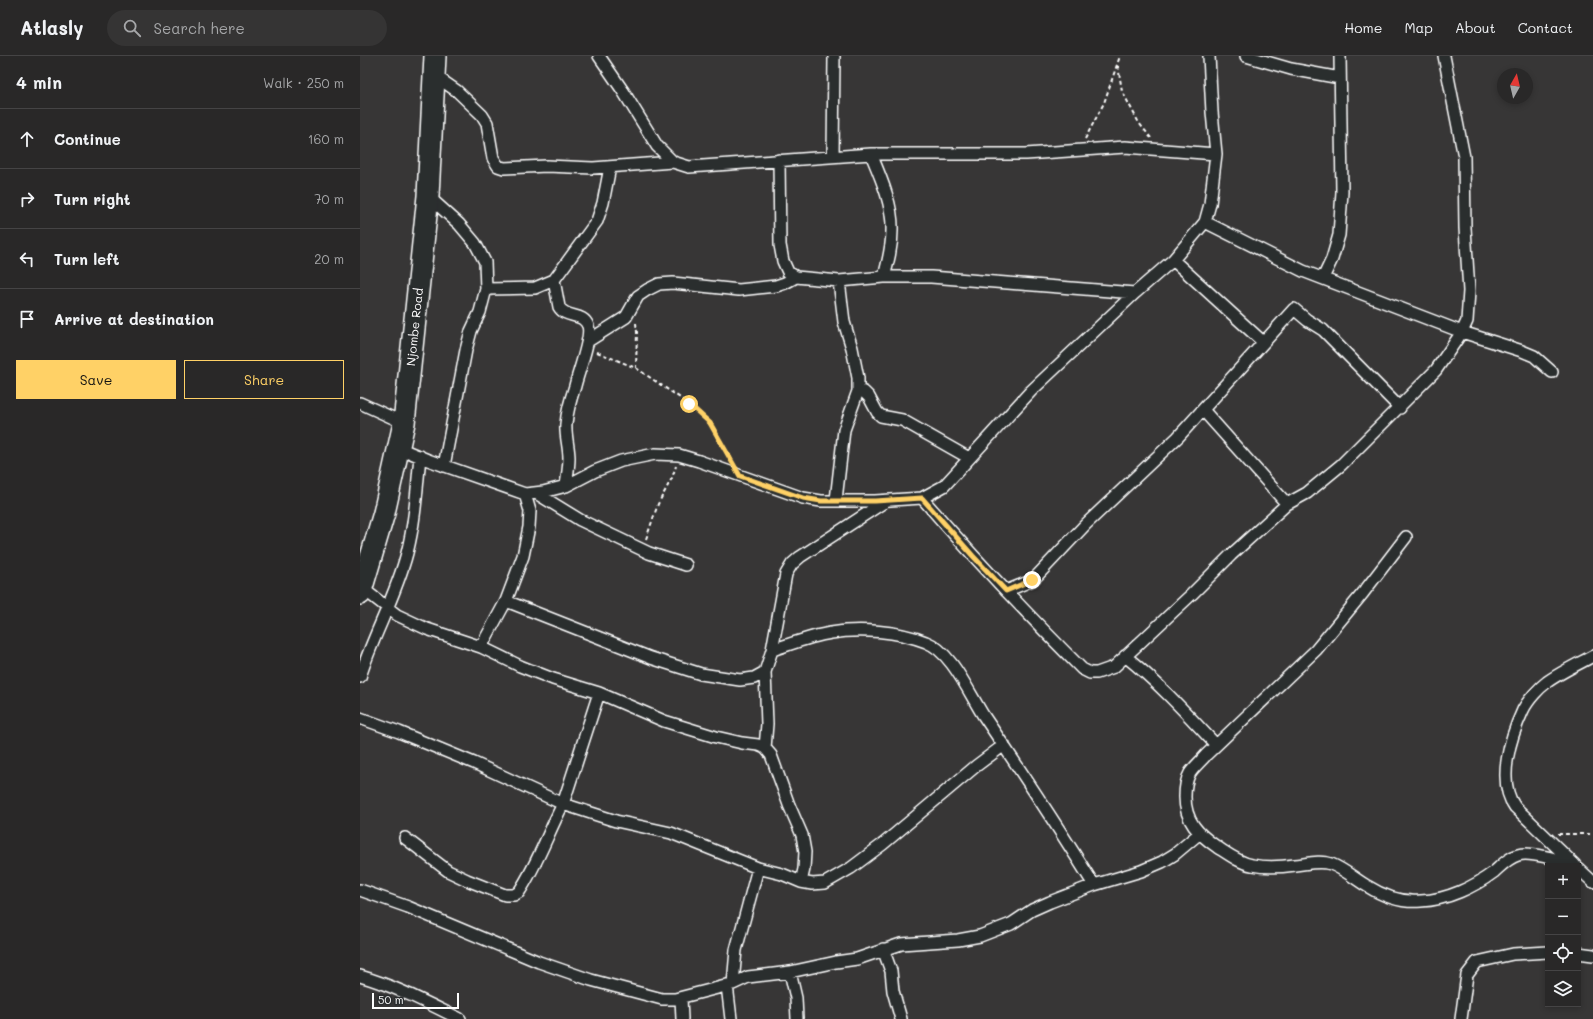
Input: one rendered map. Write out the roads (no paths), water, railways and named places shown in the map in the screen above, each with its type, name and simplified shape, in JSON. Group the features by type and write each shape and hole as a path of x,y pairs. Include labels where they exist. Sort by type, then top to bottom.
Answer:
{"highway":[{"name":"Njombe Road","path":"361,591 384,513 404,423 428,196 435,65"}],"street":[{"path":"599,56 623,91 657,146 673,162"},
{"path":"833,156 834,56"},
{"path":"399,448 444,466 525,494 566,486 595,471 621,461 655,454 679,455 803,498 821,501 922,498 944,486 1032,391 1135,293 1173,260 1204,222 1210,204 1216,154 1209,56"},
{"path":"1246,56 1291,69 1340,78"},
{"path":"1323,278 1332,259 1340,235 1342,192 1340,56"},
{"path":"922,498 1037,625 1082,669 1090,673 1097,673 1114,667 1192,594 1231,555 1287,504 1307,493 1342,465 1436,370 1462,332 1467,321 1469,291 1464,228 1464,157 1444,56"},
{"path":"435,65 457,91 482,115 486,123 493,158 498,166 504,168 610,167 673,162 689,167 871,154 1026,154 1125,147 1216,154"},
{"path":"871,154 882,181 891,216 892,230 890,254 884,277"},
{"path":"779,160 780,245 782,261 788,272 796,277 839,281 884,277 931,277 1135,293"},
{"path":"486,289 535,288 554,280 597,221 603,203 610,167"},
{"path":"428,196 459,224 475,243 485,262 486,289 480,312 471,331 466,350 444,466"},
{"path":"1204,222 1303,271 1462,332 1534,356 1552,372"},
{"path":"1173,260 1263,342"},
{"path":"587,344 626,317 631,311 638,296 659,284 673,283 739,290 776,286 796,277"},
{"path":"554,280 561,311 585,320 589,327 587,344 567,414 566,426 569,460 566,486"},
{"path":"836,500 844,430 858,391 858,378 852,348 844,322 839,281"},
{"path":"1006,591 1032,580 1086,524 1178,437 1294,309 1307,320 1323,330 1400,408"},
{"path":"858,391 864,392 869,397 877,412 881,416 902,420 969,458"},
{"path":"360,403 404,423"},
{"path":"1203,410 1287,504"},
{"path":"360,677 368,652 387,608 406,554 413,521 420,456"},
{"path":"536,493 580,520 643,550 686,565"},
{"path":"481,647 506,601 523,556 529,527 530,511 525,494"},
{"path":"765,748 767,724 765,672 772,650 786,574 792,564 887,500"},
{"path":"1406,537 1363,593 1316,650 1216,745 1190,774 1185,789 1185,808 1190,822 1205,839 1232,857 1251,865 1268,867 1330,863 1368,887 1393,898 1406,901 1422,901 1446,896 1476,884 1494,872 1506,861 1520,854 1537,855 1565,863"},
{"path":"361,591 397,615 427,629 481,647 497,656 533,671 598,693 664,721 716,738 758,745 765,748 771,755 789,805 802,835 805,852 801,882"},
{"path":"506,601 651,658 701,674 740,680 754,678 765,672"},
{"path":"772,650 830,633 860,631 882,632 926,642 934,646 950,662 1094,885"},
{"path":"1124,656 1141,668 1177,703 1216,745"},
{"path":"1573,863 1545,834 1515,807 1509,799 1507,783 1508,752 1524,708 1536,693 1547,682 1593,656"},
{"path":"404,838 448,871 467,880 505,895 514,895 519,892 525,884 563,804 598,693"},
{"path":"360,718 399,732 474,763 563,804 616,821 671,833 758,868 782,874 801,882 812,884 825,883 851,868 883,844 976,766 1004,745"},
{"path":"360,890 408,907 539,962 591,980 662,999 674,999 730,984 748,977 790,972 857,959 901,944 958,940 980,936 1011,924 1032,910 1094,885 1162,862 1175,854 1200,833"},
{"path":"731,1019 730,984 736,950 758,868"},
{"path":"1581,871 1593,882"},
{"path":"883,949 891,972 893,991 901,1019"},
{"path":"1461,1019 1468,975 1477,962 1513,954 1545,952"},
{"path":"1581,953 1593,955"},
{"path":"790,972 796,998 797,1019"},
{"path":"360,976 398,989 460,1019"},
{"path":"681,998 682,1019"}]}
